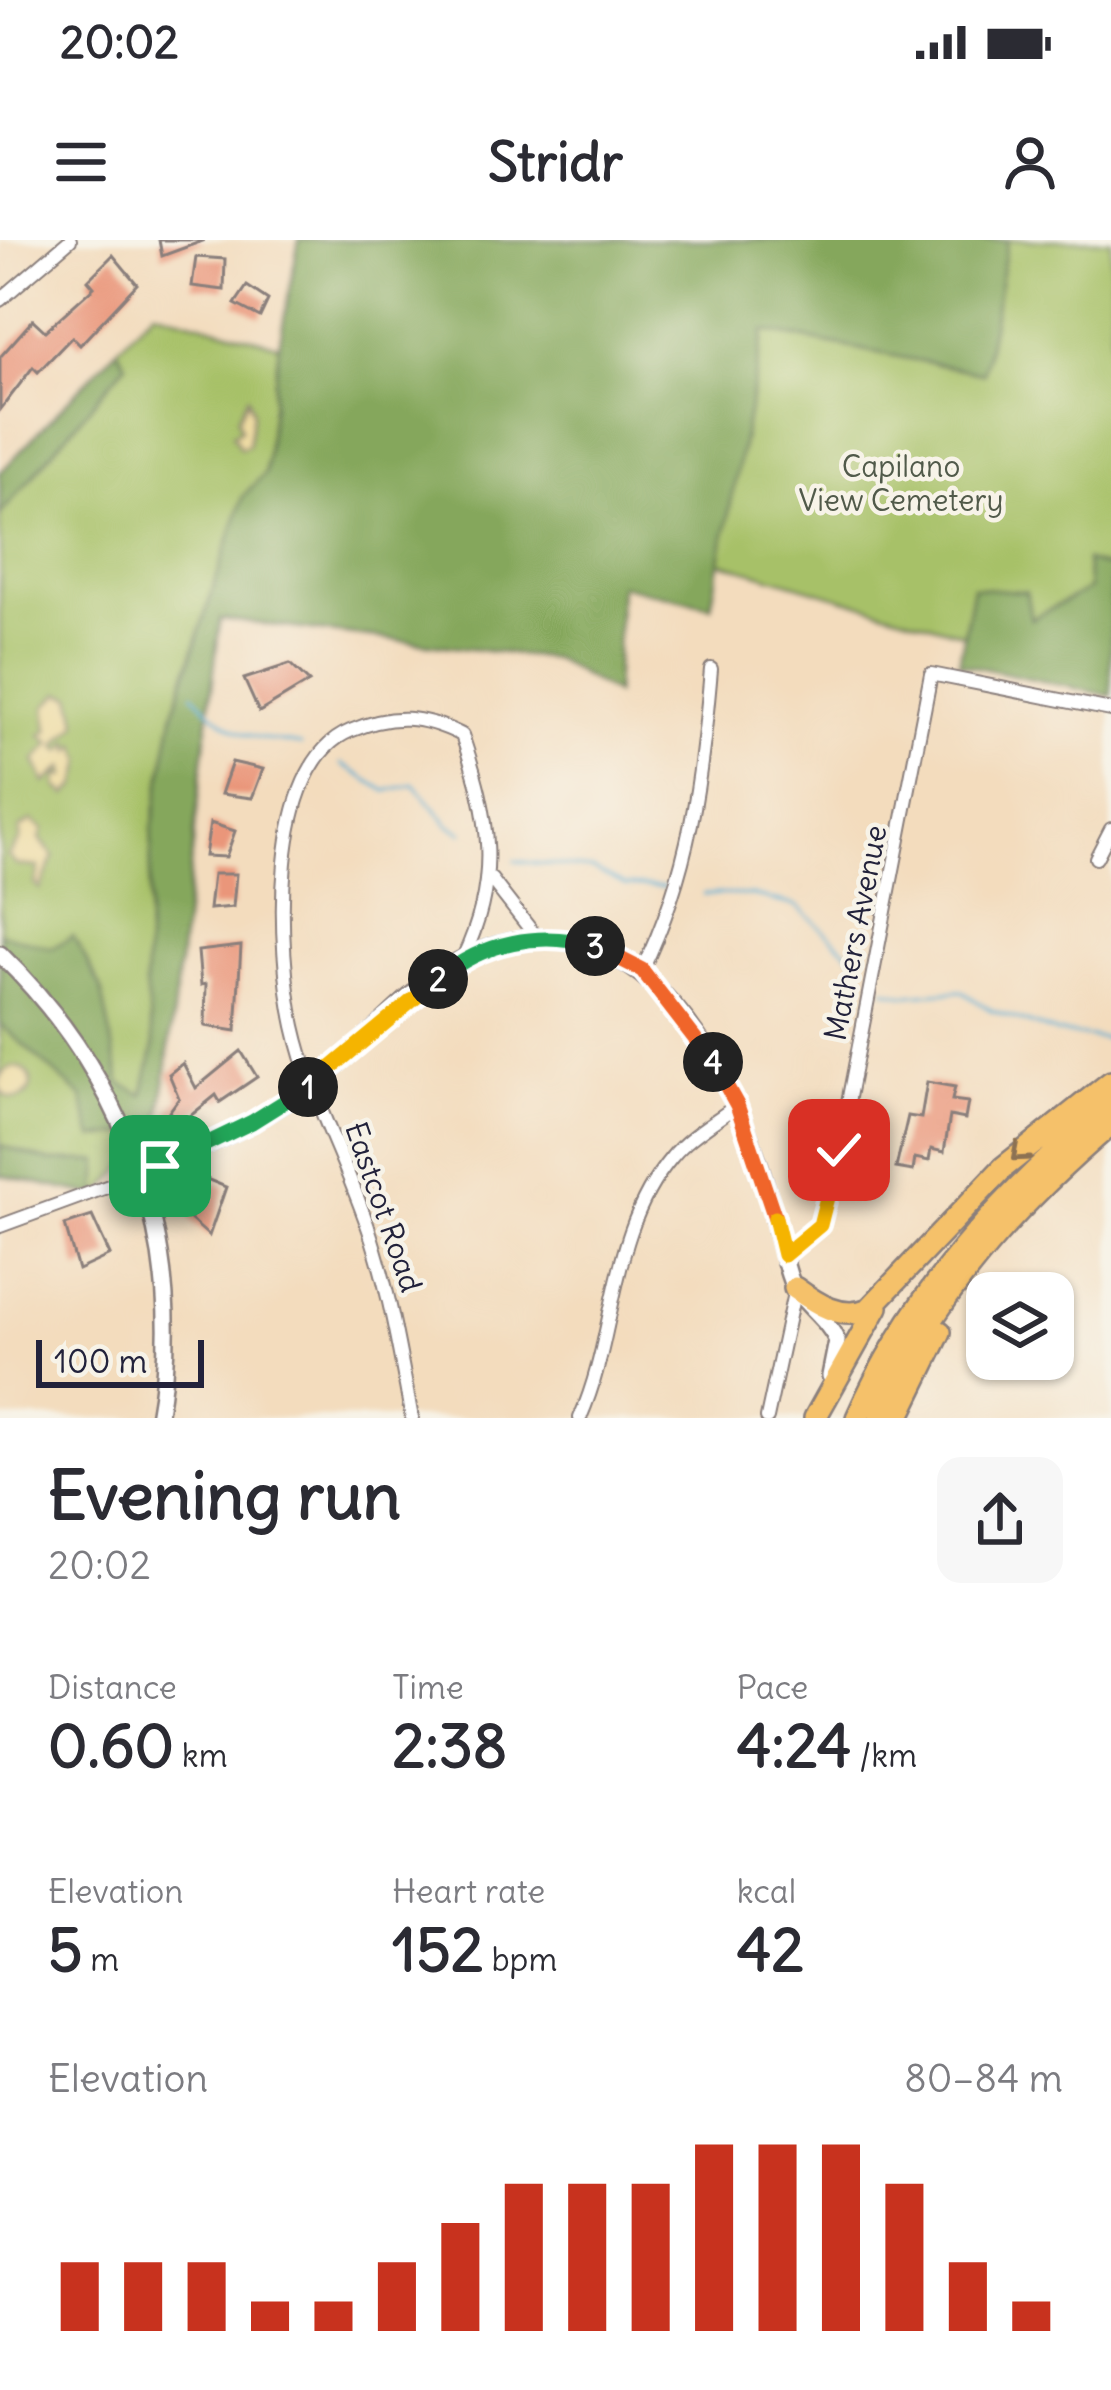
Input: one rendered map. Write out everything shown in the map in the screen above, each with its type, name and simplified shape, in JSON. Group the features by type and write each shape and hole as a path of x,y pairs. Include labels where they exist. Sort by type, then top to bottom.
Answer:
{"highway":[{"path":"795,1288 824,1306 854,1314 869,1309 1004,1167 1111,1082"},
{"path":"857,1418 898,1339 965,1245 1022,1183 1111,1104"},
{"path":"880,1418 913,1350 977,1256 1111,1128"},
{"path":"898,1418 944,1326 987,1264 1111,1128"},
{"path":"814,1418 860,1334 903,1274"}],"street":[{"path":"0,300 70,240"},
{"path":"642,970 671,913 700,795 711,669"},
{"name":"Mathers Avenue","path":"784,1255 820,1225 832,1190 931,674 1111,710"},
{"name":"Eastcot Road","path":"412,1418 394,1315 374,1243 294,1026 284,872 308,769 330,740 376,720 424,716 462,735 476,776 491,880 463,958"},
{"path":"1096,858 1111,829"},
{"path":"491,880 537,938"},
{"path":"0,1226 142,1174 252,1122 312,1084 463,958 537,938 593,944 642,970 701,1040 737,1105 795,1288 833,1332 838,1349 814,1418"},
{"path":"0,954 57,1016 88,1059 142,1174 165,1296 158,1418"},
{"path":"580,1418 608,1342 615,1274 637,1213 672,1156 737,1105"},
{"path":"767,1418 795,1288"}],"green space":[{"path":"299,240 1008,240 983,373 764,331 711,606 620,585 615,694 554,659 220,619 159,1130 93,1138 82,1097 0,1024 0,933 52,948 73,936 101,987 120,1083 143,1095 154,1046 145,986 152,829 174,711 243,496 265,473 279,345"},
{"name":"Capilano View Cemetery","path":"1008,240 1111,240 1111,568 1087,562 1090,589 1030,619 973,587 964,634 719,562 764,330 982,373"},
{"path":"154,310 279,345 265,474 220,619 159,1130 97,1196 0,1175 0,473"},
{"path":"117,349 126,364 0,515 0,473"},
{"path":"1086,561 1111,568 1111,696 959,663 973,587 1026,592 1031,619 1089,589"},
{"path":"0,1145 49,1161 99,1161 97,1196 0,1175"}],"sand":[{"path":"248,397 253,412 248,445 240,448 233,434 241,429 238,418"},
{"path":"60,693 72,696 78,722 56,746 62,751 70,742 71,751 77,745 83,761 77,786 67,795 57,786 58,776 66,776 64,767 45,783 35,760 51,743 41,735 48,731 46,706"},
{"path":"32,821 43,829 40,839 54,857 40,889 35,884 39,867 16,865 8,856 20,840 20,828"},
{"path":"15,1067 27,1071 31,1083 27,1095 15,1099 3,1095 -1,1083 3,1071"}],"building":[{"path":"159,240 203,240 203,241 162,256"},
{"path":"113,255 137,284 80,345 72,337 38,372 33,367 0,410 0,357 33,320 45,331 94,287 88,280"},
{"path":"196,257 225,259 224,290 192,286"},
{"path":"247,286 268,300 260,317 235,304"},
{"path":"290,664 309,682 259,712 244,679"},
{"path":"232,762 263,769 252,798 221,794"},
{"path":"210,823 235,831 226,857 205,856"},
{"path":"213,874 236,874 233,907 209,909"},
{"path":"241,946 236,1031 205,1026 206,984 201,985 198,951"},
{"path":"241,1051 257,1077 220,1102 216,1095 179,1125 169,1112 179,1098 169,1074 183,1063 196,1088"},
{"path":"927,1082 955,1087 952,1100 968,1102 965,1119 950,1116 944,1152 931,1149 929,1161 915,1158 913,1171 896,1168 908,1116 921,1118"},
{"path":"197,1175 226,1187 209,1236 190,1219"},
{"path":"92,1216 110,1255 78,1270 65,1225"}],"waterway":[{"path":"193,694 240,732 301,745"},
{"path":"341,764 386,791 414,784 449,825 463,833"},
{"path":"515,861 593,869 625,885 665,887"},
{"path":"704,894 751,895 797,906 858,961"},
{"path":"885,990 906,995 961,991 991,1010 1055,1032 1111,1040"}],"route":[{"path":"160,1166 252,1122 312,1084 463,958 537,938 593,944 642,970 701,1040 737,1105 757,1156 784,1255 820,1225 839,1150"}]}
